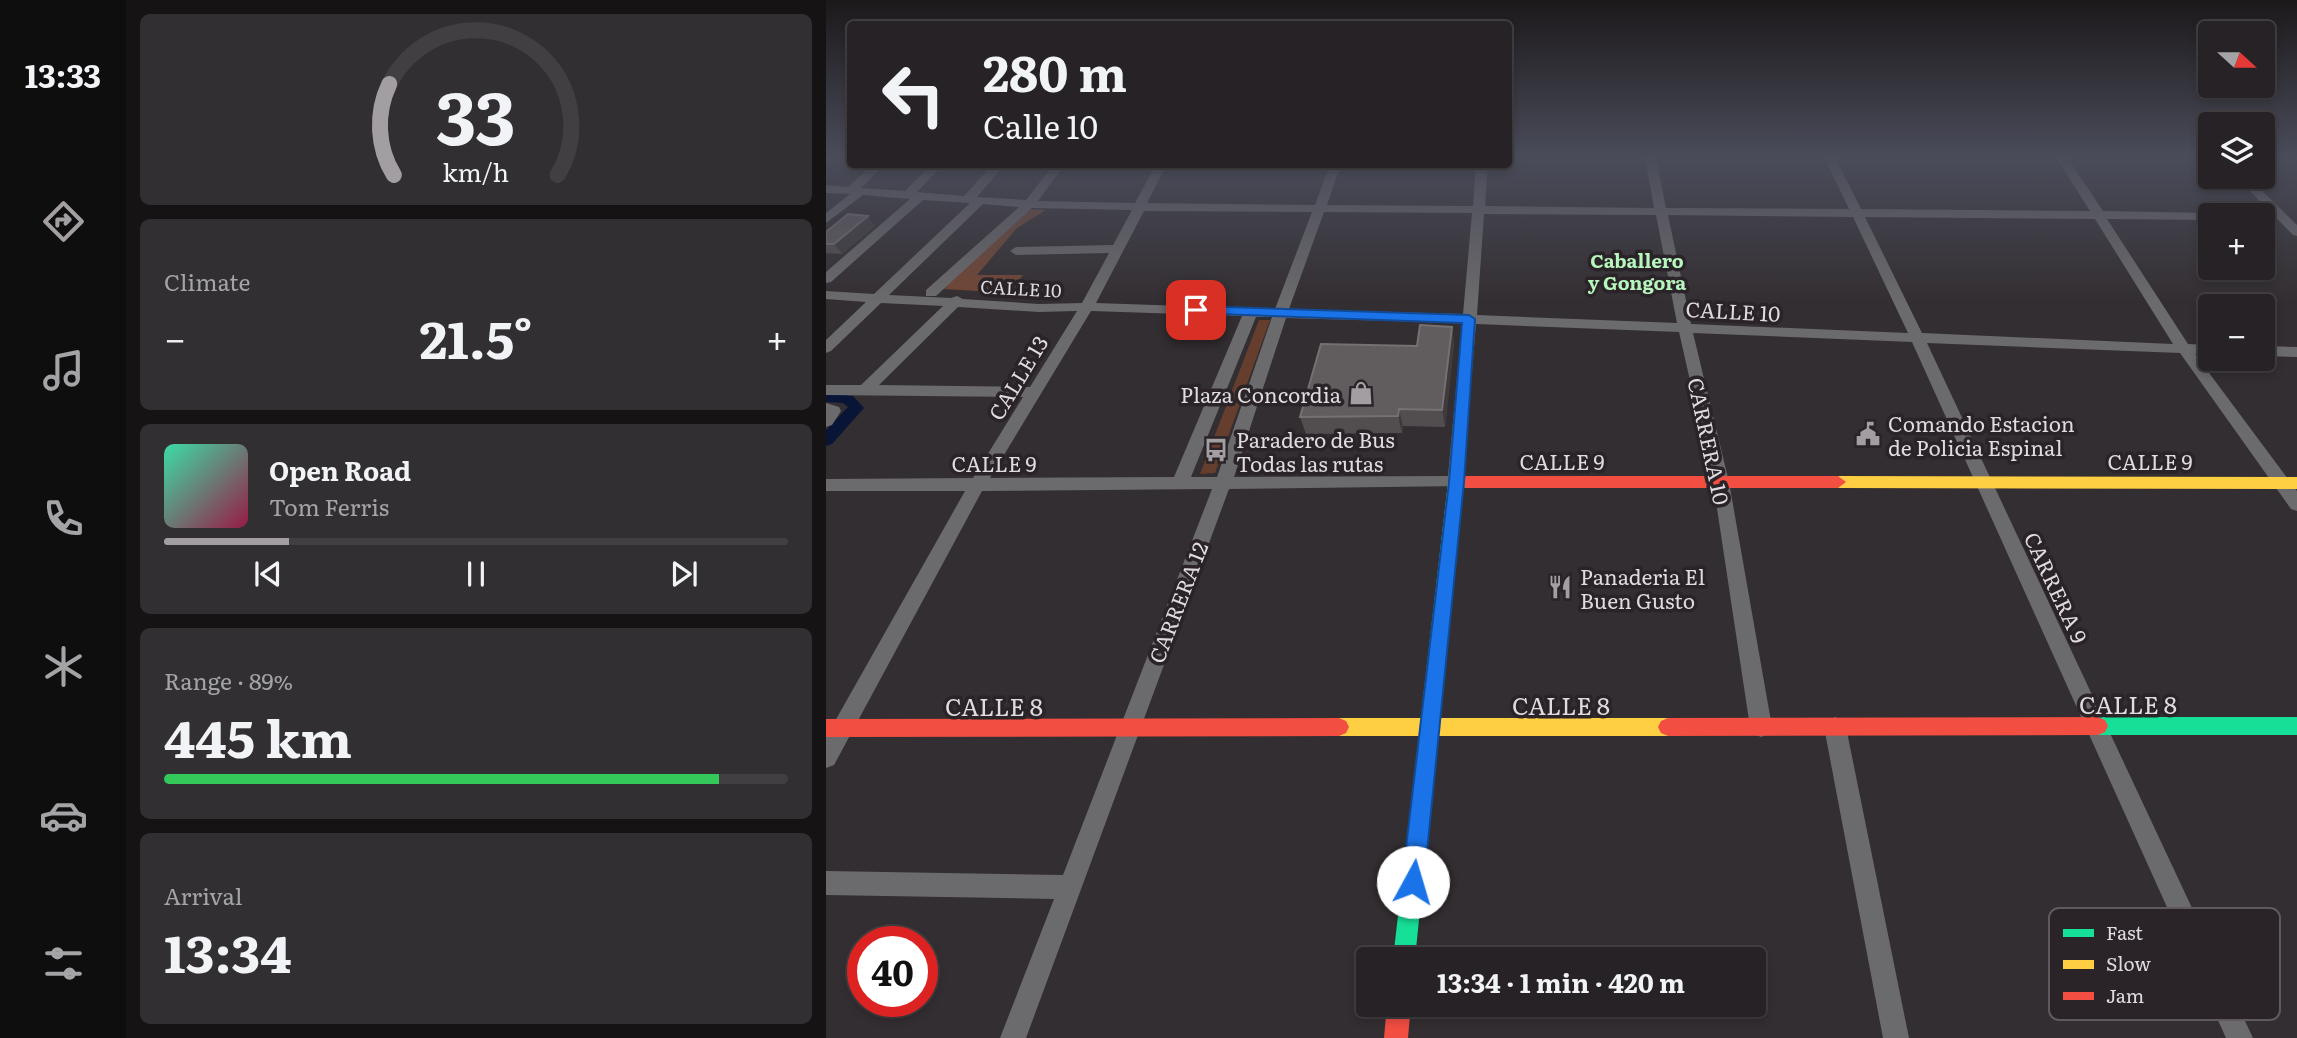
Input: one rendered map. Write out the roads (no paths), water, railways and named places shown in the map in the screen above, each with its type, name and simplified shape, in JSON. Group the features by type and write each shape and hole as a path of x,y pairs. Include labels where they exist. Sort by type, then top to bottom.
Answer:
{"street":[{"path":"826,219 841,205"},
{"path":"826,279 903,205"},
{"path":"826,348 968,205"},
{"path":"931,293 1027,205"},
{"path":"1081,205 2198,216"},
{"path":"1405,947 1456,482 1478,205"},
{"name":"CARRERA 10","path":"1659,205 1721,482 1760,727"},
{"name":"CARRERA 9","path":"1852,205 1918,340 2180,908"},
{"path":"2093,205 2185,349 2290,483 2297,504"},
{"path":"2270,205 2297,232"},
{"name":"CALLE 13","path":"826,758 835,728 977,485 1087,307 1119,249 1138,207"},
{"name":"CARRERA 12","path":"1013,1038 1223,484 1281,312 1321,207"},
{"path":"2275,217 2297,216"},
{"path":"1016,251 1119,249"},
{"path":"826,285 882,294 958,300"},
{"path":"826,295 931,293 958,300"},
{"path":"865,390 958,300"},
{"name":"CALLE 10","path":"958,300 2198,350"},
{"path":"1180,484 1251,311"},
{"path":"2275,351 2297,352"},
{"path":"826,390 1036,391"},
{"path":"826,408 833,411 826,421"},
{"name":"CALLE 9","path":"826,485 1456,482 2290,483"},
{"name":"CALLE 8","path":"835,728 2297,726"},
{"path":"1835,727 1896,1038"},
{"path":"826,883 1070,887"},
{"path":"1396,1038 1398,1017"},
{"name":"CARRERA 9","path":"2232,1020 2240,1038"}],"waterway":[{"path":"826,397 851,401 856,408 826,440"}],"place":[{"name":"Plaza Concordia","path":"1361,393"},
{"name":"Comando Estacion de Policia Espinal","path":"1868,434"},
{"name":"Paradero de Bus Todas las rutas","path":"1216,450"},
{"name":"Panaderia El Buen Gusto","path":"1560,587"}],"district":[{"name":"Caballero y Gongora","path":"1637,271"}]}
